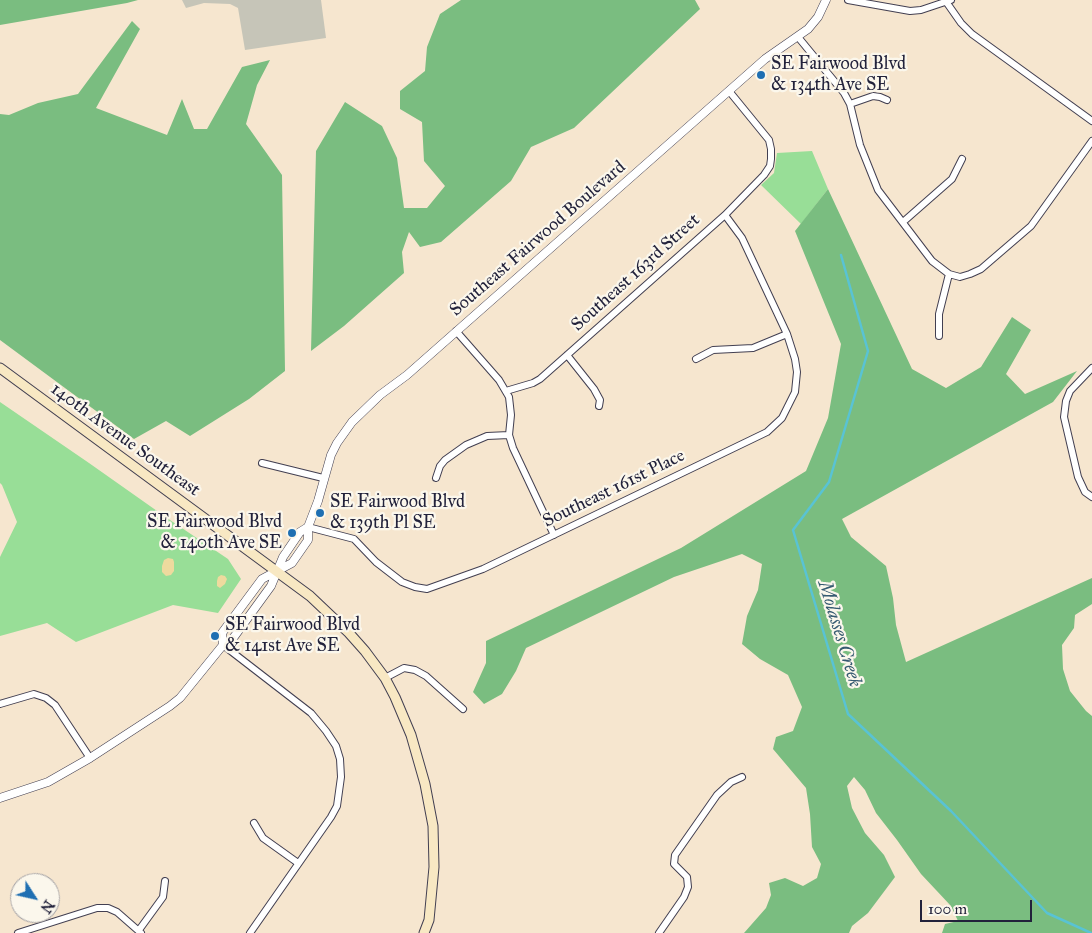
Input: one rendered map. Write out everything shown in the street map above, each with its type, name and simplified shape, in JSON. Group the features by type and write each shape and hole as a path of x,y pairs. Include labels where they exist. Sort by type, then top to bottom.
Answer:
{"main road":[{"name":"140th Avenue Southeast","path":"0,368 277,571 319,604 349,633 385,678 411,735 425,784 433,826 433,874 428,920 424,933"}],"street":[{"name":"Southeast Fairwood Boulevard","path":"223,645 222,633 262,579 292,563 308,540 308,527 318,501 323,478 337,443 352,422 380,395 407,374 765,59 815,22 826,0"},
{"path":"848,0 910,11 922,10 949,1 960,23 972,34 1092,121"},
{"path":"798,36 844,92 850,104 860,146 878,190 932,261 949,274 960,276 980,269 1031,226 1092,141"},
{"name":"Southeast 163rd Street","path":"506,391 540,379 725,215 764,175 770,166 771,159 769,140 729,91"},
{"path":"850,104 873,96 887,100"},
{"path":"903,222 952,179 962,159"},
{"path":"696,360 714,350 753,348 787,334 742,238 725,215"},
{"path":"939,336 939,314 949,274"},
{"path":"456,331 499,380 509,397 511,407 509,435 513,448 554,535"},
{"name":"Southeast 161st Place","path":"308,527 354,539 376,562 402,582 415,587 427,589 483,569 767,432 782,418 795,392 797,372 787,334"},
{"path":"567,356 594,389 600,400 599,406"},
{"path":"1092,368 1070,391 1066,401 1064,417 1078,477 1085,492 1092,497"},
{"path":"436,478 440,466 466,445 487,436 509,435"},
{"path":"262,463 323,478"},
{"name":"Southeast Fairwood Boulevard","path":"0,798 48,782 90,758 180,698 223,645 231,640 271,586 277,571"},
{"path":"223,645 311,713 336,746 340,759 341,777 337,806 250,933"},
{"path":"385,678 404,668 415,670 426,676 463,709"},
{"path":"0,704 34,694 46,698 55,705 90,758"},
{"path":"659,933 684,897 688,887 686,877 674,864 675,855 717,795 731,782 742,777"},
{"path":"254,823 263,838 298,863"},
{"path":"18,933 88,910 108,908 125,918 140,932 163,897 165,881"}],"shaded area":[{"path":"182,0 321,0 326,38 245,50 238,8 230,4 204,3 186,8"}],"green space":[{"path":"0,0 138,0 0,25"},
{"path":"461,0 695,0 700,9 574,128 531,147 511,181 441,242 420,247 409,232 402,252 404,273 344,326 311,351 316,151 345,102 382,126 397,158 404,208 427,208 445,186 424,161 422,122 400,109 400,91 425,71 427,47 440,14"},
{"path":"132,21 140,29 96,108 167,135 182,99 194,129 207,129 242,67 270,60 257,85 246,124 282,175 285,371 249,399 190,436 166,421 134,439 0,340 0,114 9,115 38,103 78,94"},
{"path":"812,151 828,189 801,224 761,185 774,173 777,153"},
{"path":"828,189 912,369 946,388 981,367 1012,317 1031,330 1006,374 1025,394 1077,371 1053,402 842,519 851,537 886,566 893,598 896,625 906,662 1092,578 1092,604 1075,615 1074,628 1062,645 1063,669 1070,691 1092,716 1092,933 942,933 945,924 958,921 951,906 921,874 876,813 865,790 854,777 847,786 852,808 865,833 884,855 895,877 868,913 852,926 849,933 744,933 766,908 771,895 769,883 785,878 803,886 817,878 821,864 812,847 806,788 773,749 776,737 793,731 802,707 788,675 760,659 742,644 747,616 758,590 762,564 742,554 674,577 526,648 516,671 502,694 484,704 473,692 486,663 486,641 681,548 806,471 828,418 841,344 795,231"},
{"path":"0,402 228,559 241,579 218,613 173,605 76,642 47,623 0,636 0,557 17,522 0,483"}],"sand":[{"path":"168,558 173,559 174,571 171,575 166,576 162,572 162,566 164,560"},
{"path":"221,575 227,579 220,588 217,586 217,581"}],"waterway":[{"name":"Molasses Creek","path":"841,255 868,351 829,482 793,530 848,714 951,811 1047,913 1091,933"}],"place":[{"name":"SE Fairwood Blvd & 134th Ave SE","path":"761,75"},
{"name":"SE Fairwood Blvd & 139th Pl SE","path":"320,513"},
{"name":"SE Fairwood Blvd & 140th Ave SE","path":"292,533"},
{"name":"SE Fairwood Blvd & 141st Ave SE","path":"215,636"}]}
